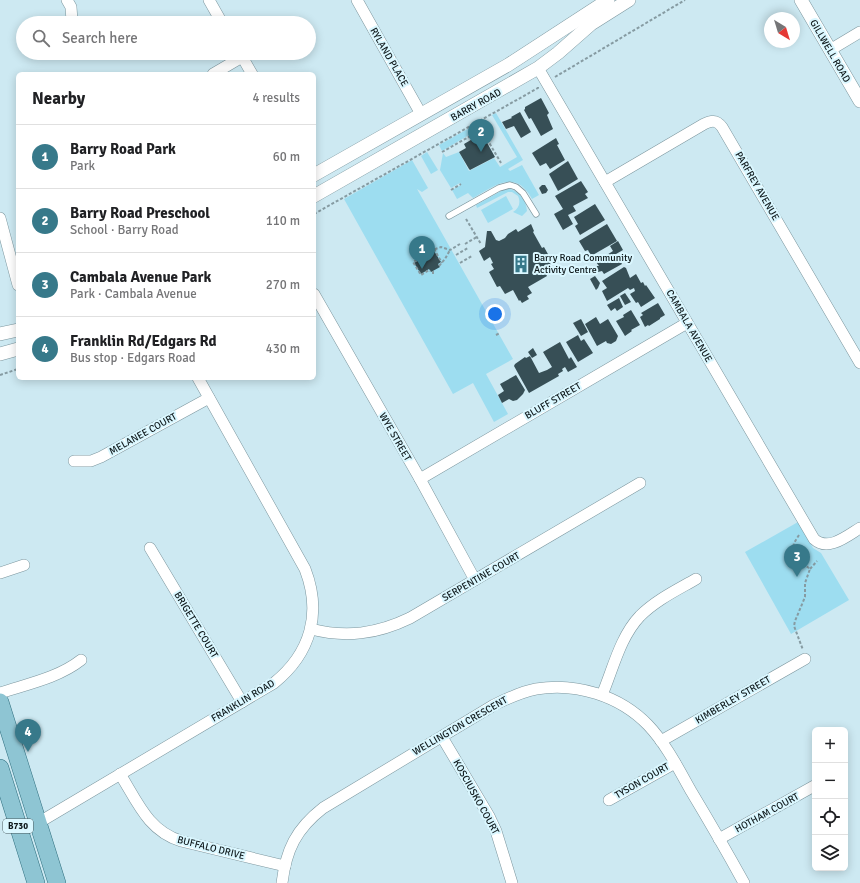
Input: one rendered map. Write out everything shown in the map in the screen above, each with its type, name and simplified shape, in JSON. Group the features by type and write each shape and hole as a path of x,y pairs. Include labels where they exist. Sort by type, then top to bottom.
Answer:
{"main road":[{"name":"B730","path":"0,702 57,883"},
{"name":"B730","path":"0,768 36,883"}],"street":[{"path":"67,0 71,7 72,16"},
{"path":"209,0 218,16"},
{"name":"RYLAND PLACE","path":"357,0 421,114"},
{"name":"BARRY ROAD","path":"316,174 528,53 577,19 608,0"},
{"name":"BARRY ROAD","path":"316,195 538,68 591,24 629,0"},
{"name":"GILLWELL ROAD","path":"801,0 860,101"},
{"path":"830,50 860,32"},
{"path":"528,53 538,68"},
{"path":"216,72 234,60"},
{"path":"244,60 251,72"},
{"name":"CAMBALA AVENUE","path":"538,68 814,539 818,543 827,545 860,528"},
{"name":"PARFREY AVENUE","path":"605,182 704,124 712,121 717,122 722,127 860,363"},
{"path":"0,218 16,278"},
{"name":"WYE STREET","path":"316,298 475,580"},
{"name":"BLUFF STREET","path":"420,480 687,323"},
{"path":"0,334 16,330"},
{"path":"0,354 16,350"},
{"name":"FRANKLIN ROAD","path":"38,823 263,690 283,676 306,644 311,629 313,594 305,569 199,380"},
{"name":"MELANEE COURT","path":"74,461 91,461 107,455 209,398"},
{"name":"SERPENTINE COURT","path":"311,629 336,634 352,634 383,629 410,618 640,483"},
{"name":"BRIGETTE COURT","path":"150,548 242,702"},
{"path":"0,573 24,566"},
{"path":"602,695 625,638 639,617 662,599 696,579"},
{"name":"KIMBERLEY STREET","path":"662,741 805,657"},
{"path":"0,694 61,673 81,660"},
{"name":"WELLINGTON CRESCENT","path":"282,883 290,847 297,834 313,815 335,800 494,705 524,692 537,689 564,688 582,690 602,695 621,704 647,723 662,741 744,883"},
{"name":"KOSCIUSKO COURT","path":"442,737 489,816 496,831 512,883"},
{"name":"TYSON COURT","path":"610,800 675,763"},
{"name":"BUFFALO DRIVE","path":"120,774 147,817 153,825 165,835 181,842 285,866"},
{"name":"HOTHAM COURT","path":"719,839 812,787"}],"lane":[{"path":"449,216 499,188 510,185 516,187 523,193 536,214"}],"path":[{"path":"316,213 538,88 538,85 545,80 552,76 556,77 685,0"},
{"path":"477,122 501,163"},
{"path":"442,152 474,134 491,128"},
{"path":"450,190 461,184"},
{"path":"466,219 481,244"},
{"path":"465,244 477,237"},
{"path":"439,266 450,250 460,244"},
{"path":"430,251 441,247 450,250"},
{"path":"456,255 468,248"},
{"path":"434,249 442,263"},
{"path":"419,252 421,258 413,262 420,275 430,270 433,276"},
{"path":"460,263 472,256"},
{"path":"496,335 500,333"},
{"path":"0,375 16,370"},
{"path":"799,535 794,543 792,554 810,569"},
{"path":"805,657 794,626 805,597 805,584 810,569 816,561"}],"shaded area":[{"path":"496,113 523,160 508,169 510,171 522,165 539,195 532,199 519,184 504,182 473,198 468,193 457,199 452,190 461,185 460,183 451,188 440,170 443,153 446,157 459,152 469,171 494,158 500,167 517,157 492,115"},
{"path":"473,126 475,128 478,126 481,131 474,132 442,151 439,145"},
{"path":"427,152 438,170 431,174 421,156"},
{"path":"412,160 428,188 422,192 417,189 513,359 486,374 508,414 494,422 473,383 453,394 344,199"},
{"path":"510,189 520,194 525,203 527,211 522,216 513,212 517,209 519,201 518,196 512,192 508,192 477,208 476,205 503,190"},
{"path":"506,196 513,209 488,223 481,210"},
{"path":"798,522 813,548 821,553 849,600 791,634 745,552"}],"building":[{"path":"541,98 549,113 547,115 553,129 541,136 531,118 529,119 524,110 525,107"},
{"path":"520,112 531,132 521,138 514,126 506,129 502,122 512,118 511,117"},
{"path":"476,137 485,139 495,157 470,170 459,152 466,148 464,144"},
{"path":"556,138 559,144 557,145 565,160 550,169 546,163 540,166 532,153"},
{"path":"568,161 578,179 558,191 549,174"},
{"path":"581,181 588,192 585,194 588,198 573,206 576,211 568,215 573,224 563,230 554,214 563,209 555,196"},
{"path":"542,185 545,185 548,190 546,193 542,194 539,188"},
{"path":"595,204 605,220 580,235 575,226 578,224 574,217"},
{"name":"Barry Road Community Activity Centre","path":"531,224 534,231 533,232 542,248 544,247 549,256 547,257 551,265 544,270 547,276 528,287 532,293 527,296 529,299 522,303 520,300 519,301 513,290 505,294 500,286 497,287 489,272 494,269 491,264 493,263 490,257 484,261 479,251 485,247 487,231 491,231 496,240 499,241 516,229 518,232"},
{"path":"607,224 617,241 591,256 588,250 585,251 579,241"},
{"path":"618,241 623,250 616,254 622,264 604,274 602,271 598,272 596,269 597,266 599,266 596,262 613,251 610,246"},
{"path":"430,250 432,253 434,251 441,262 438,264 440,267 431,272 429,269 421,274 414,263 423,258 421,255"},
{"path":"624,267 626,268 630,278 636,274 641,283 643,282 645,286 646,285 655,298 641,307 638,302 636,303 630,294 635,291 634,288 630,290 628,288 607,301 602,291 607,288 602,281"},
{"path":"595,276 600,283 596,290 590,279"},
{"path":"625,293 631,302 625,305 620,296"},
{"path":"619,298 623,307 617,311 615,308 611,311 607,305"},
{"path":"658,303 665,315 649,326 648,325 645,327 640,317 643,315 641,313"},
{"path":"631,310 640,325 631,330 632,331 625,336 616,321 624,317 623,315"},
{"path":"596,317 600,324 608,319 618,336 616,341 611,344 607,343 606,341 597,346 585,324"},
{"path":"581,319 588,332 581,336 573,323"},
{"path":"578,335 581,341 584,339 593,353 578,362 566,342"},
{"path":"560,342 569,359 571,357 577,367 568,372 565,367 562,369 563,371 558,374 559,376 529,393 514,366 515,364 525,357 530,356 539,373 547,370 552,367 543,352"},
{"path":"533,348 537,355 532,358 528,352"},
{"path":"516,375 525,390 523,394 517,400 513,401 509,399 502,403 498,395 504,391 500,384"}],"place":[{"name":"Barry Road Preschool","path":"481,152"},
{"name":"Barry Road Community Activity Centre","path":"521,264"},
{"name":"Barry Road Park","path":"422,269"},
{"name":"Cambala Avenue Park","path":"797,577"},
{"name":"Franklin Rd/Edgars Rd","path":"28,752"}]}
